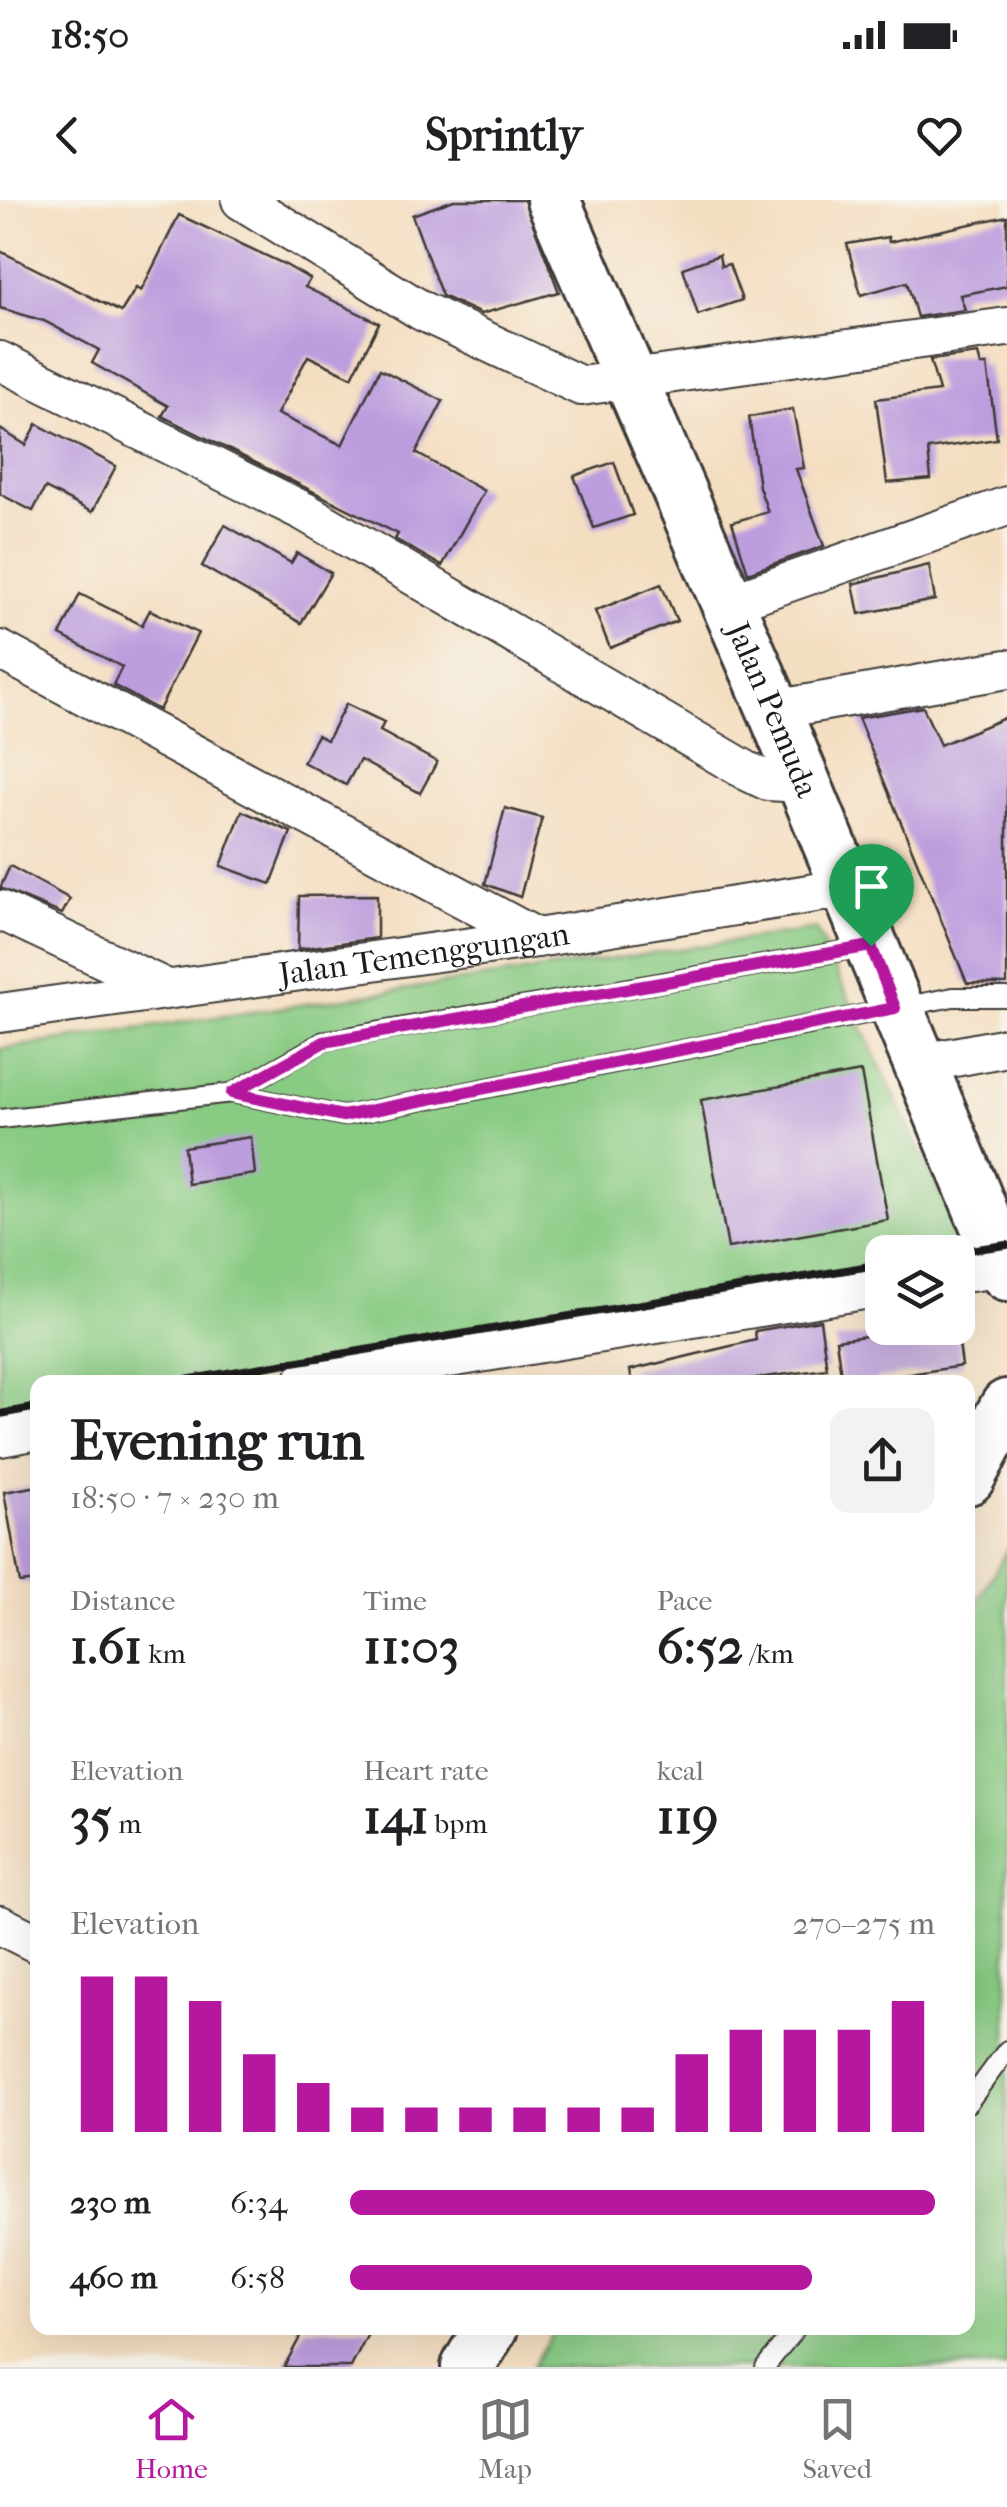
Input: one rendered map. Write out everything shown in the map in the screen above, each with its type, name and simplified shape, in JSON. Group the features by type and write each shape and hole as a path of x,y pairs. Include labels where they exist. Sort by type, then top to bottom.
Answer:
{"main road":[{"name":"Jalan Pemuda","path":"553,200 729,603 871,946 988,1260"},
{"path":"975,1465 1007,1406"},
{"path":"468,2367 487,2335"}],"street":[{"path":"240,200 422,311 581,386 634,382 1007,327"},
{"path":"0,361 305,512 747,771 768,780 801,782"},
{"path":"729,603 1007,506"},
{"path":"0,650 537,938"},
{"path":"774,710 1007,669"},
{"name":"Jalan Temenggungan","path":"0,1014 537,938 846,888"},
{"path":"0,910 165,988"},
{"path":"918,1064 1007,1046"},
{"path":"346,1375 865,1289"},
{"path":"0,1437 30,1431"},
{"path":"0,1925 30,1940"}],"lane":[{"path":"232,1093 324,1042 871,946"},
{"path":"0,1119 232,1093 343,1116 953,997 1007,998"},
{"path":"975,2094 1007,2050"},
{"path":"766,2367 791,2335"}],"green space":[{"path":"816,929 959,1235 865,1235 865,1274 273,1375 30,1375 30,1417 0,1423 0,1049"},
{"path":"1007,1550 1007,2367 532,2367 551,2335 975,2335 975,1606"}],"building":[{"path":"454,200 524,200 559,292 481,314 442,296 412,215"},
{"path":"179,215 284,264 310,279 305,287 379,323 352,377 308,356 277,414 342,445 380,369 443,401 416,453 484,491 442,566 395,539 398,534 162,416 168,406 92,363 99,350 44,321 0,308 0,251 121,312 136,288 141,291"},
{"path":"1007,216 1007,286 960,295 965,310 917,317 907,282 861,295 847,244 888,237 889,242"},
{"path":"719,255 721,266 729,264 742,300 698,315 683,268"},
{"path":"978,354 981,365 987,365 997,439 928,449 931,479 887,483 876,399 939,391 930,360"},
{"path":"793,409 804,468 796,469 824,546 748,573 732,522 768,512 759,487 749,417"},
{"path":"37,424 116,466 92,512 45,488 33,511 0,494 0,429 26,445"},
{"path":"614,462 633,515 594,528 574,476"},
{"path":"225,525 291,563 297,553 331,573 301,623 202,566"},
{"path":"929,565 935,600 859,614 853,584"},
{"path":"661,584 677,621 610,648 595,611"},
{"path":"80,594 142,625 150,610 198,633 159,710 113,685 122,667 60,635"},
{"path":"346,704 384,722 380,731 437,762 420,793 360,760 346,785 303,762 317,735 327,740"},
{"path":"923,707 940,745 1007,717 1007,984 967,983 858,718"},
{"path":"505,808 542,818 520,897 485,884"},
{"path":"242,811 291,832 271,884 221,866"},
{"path":"10,866 70,899 62,914 0,888"},
{"path":"377,895 377,938 298,949 299,896"},
{"path":"861,1072 888,1220 728,1248 701,1100"},
{"path":"251,1137 255,1174 188,1184 184,1147"},
{"path":"820,1320 827,1369 781,1375 631,1375 630,1370 756,1340 755,1331"},
{"path":"865,1336 865,1345 959,1345 962,1366 902,1375 841,1375 836,1340"},
{"path":"30,1487 30,1582 20,1583 4,1492"},
{"path":"301,2335 367,2335 351,2367 284,2367"}],"railway":[{"path":"975,1249 1007,1245"},
{"path":"215,1375 865,1267"},
{"path":"0,1414 30,1408"}],"route":[{"path":"871,946 895,1008 343,1116 232,1093 324,1042 871,946"}]}
